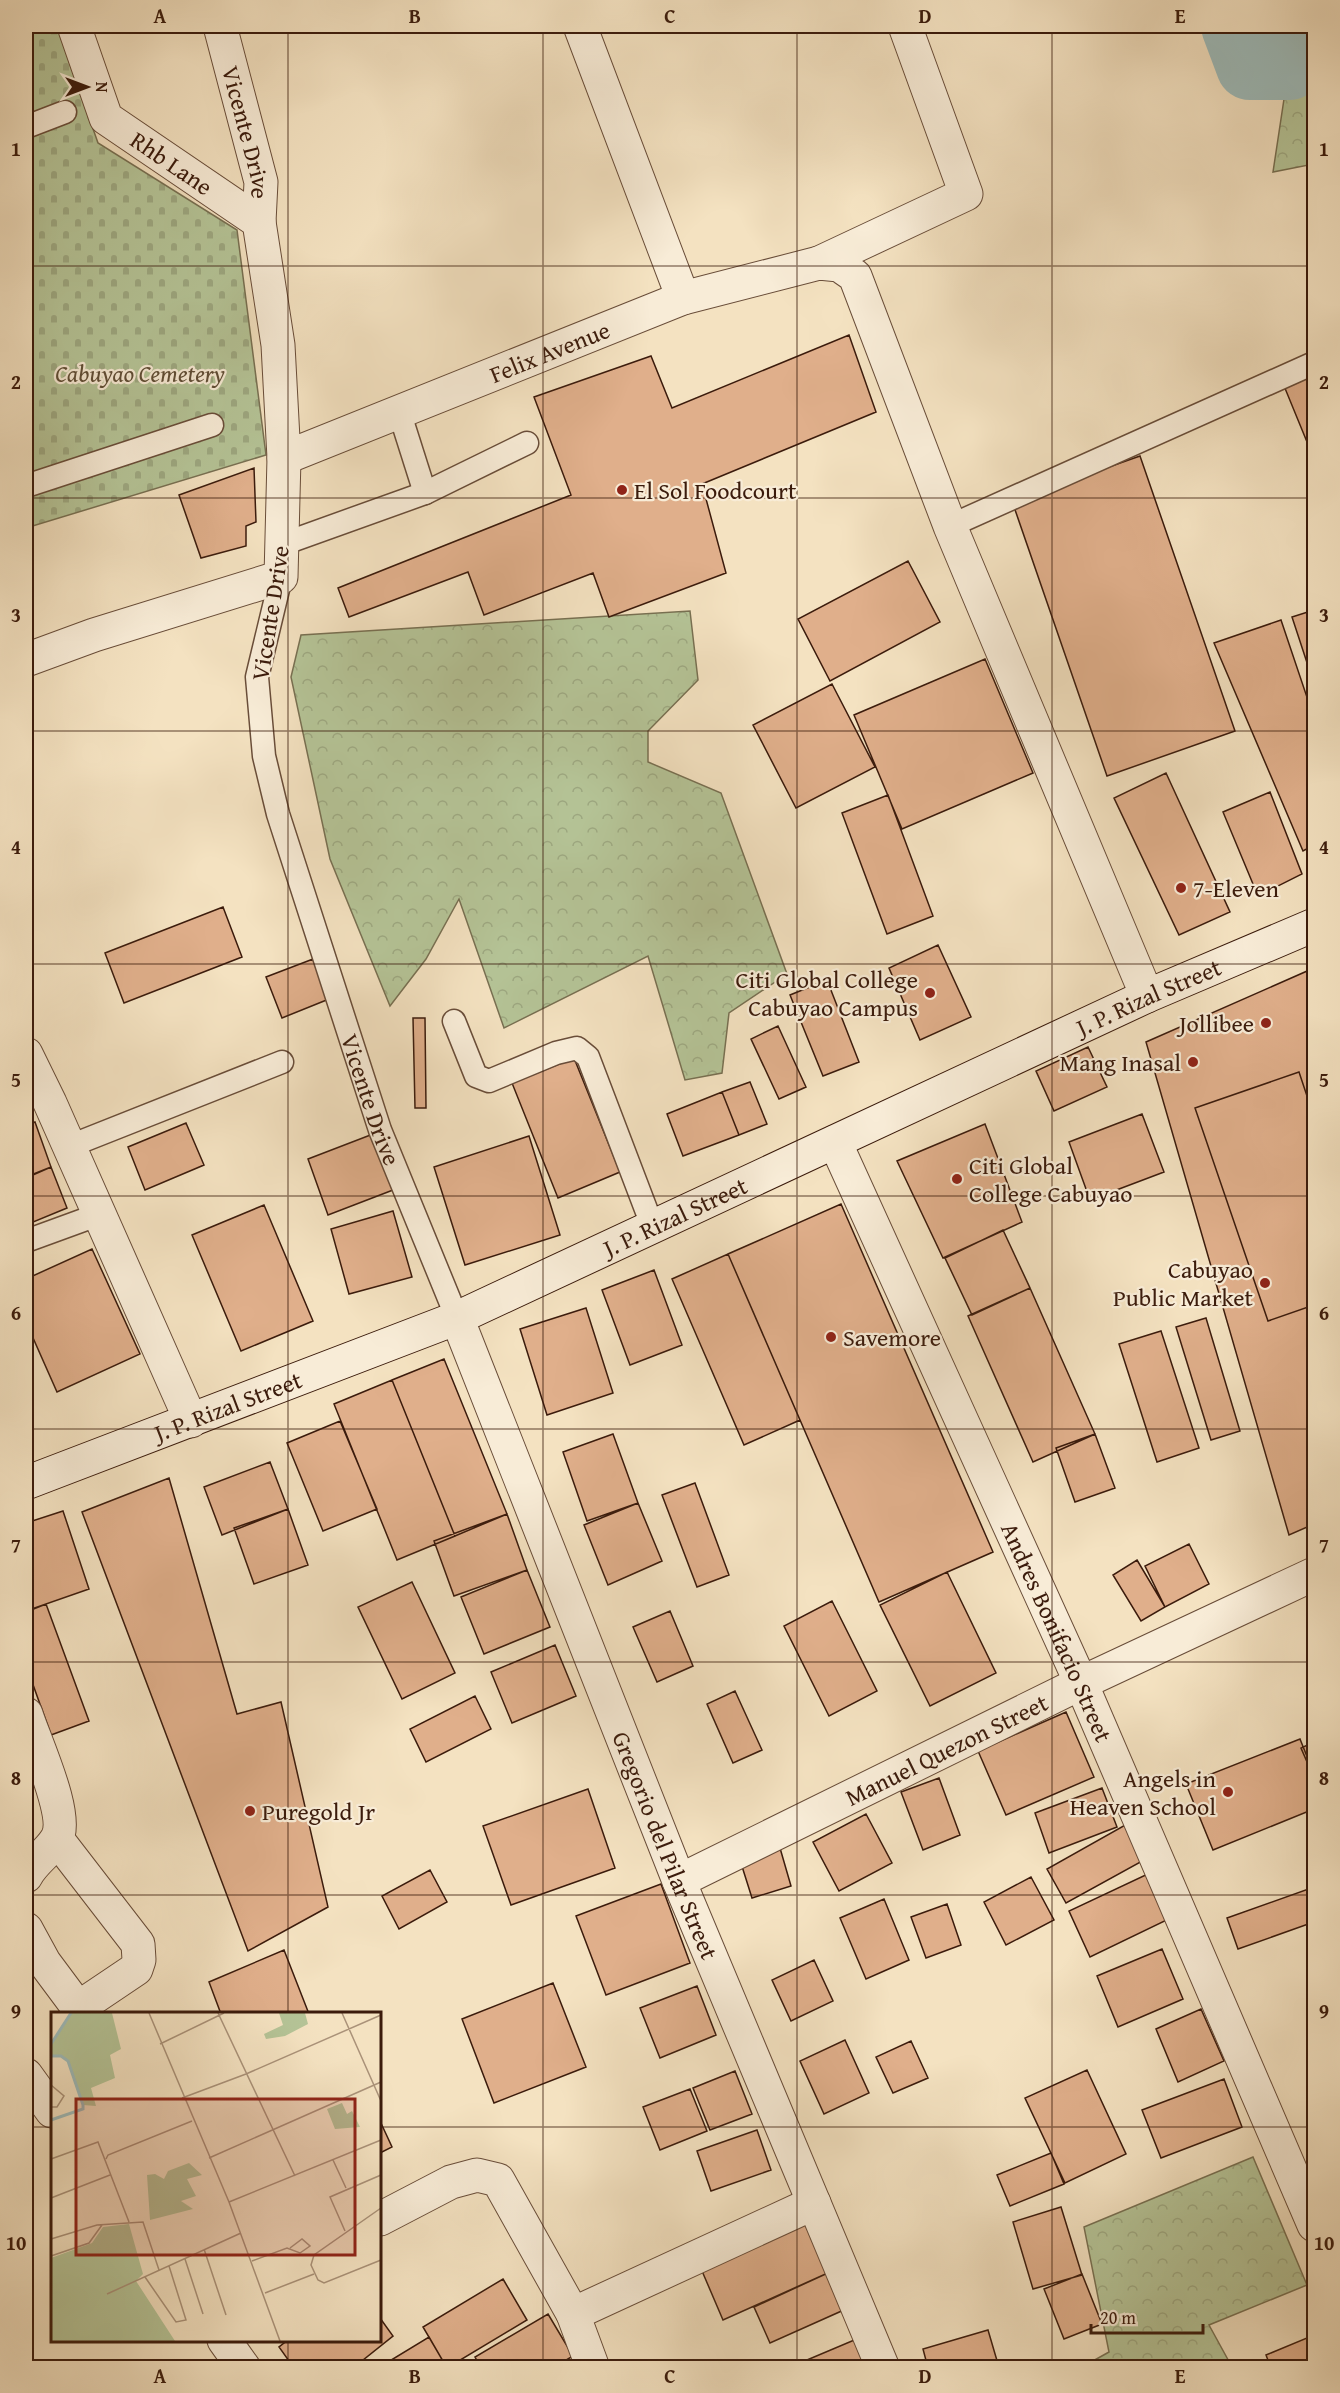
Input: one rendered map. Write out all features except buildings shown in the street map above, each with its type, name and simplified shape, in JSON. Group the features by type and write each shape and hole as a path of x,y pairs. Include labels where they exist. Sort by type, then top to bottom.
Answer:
{"street":[{"name":"Rhb Lane","path":"74,26 106,117 259,222"},
{"name":"Vicente Drive","path":"220,26 261,182 259,222 278,345 284,458 281,577"},
{"path":"579,26 683,298"},
{"name":"Felix Avenue","path":"284,458 683,298 819,264 966,194 905,26"},
{"path":"819,264 839,265 855,276 950,526 1148,996"},
{"path":"26,660 94,635 281,577"},
{"name":"J. P. Rizal Street","path":"26,1483 457,1318 1148,996 1314,925"},
{"path":"26,1054 38,1107 70,1146 191,1421"},
{"name":"Andres Bonifacio Street","path":"835,1142 1081,1683 1314,2225"},
{"name":"Gregorio del Pilar Street","path":"457,1318 679,1881 884,2367"},
{"name":"Manuel Quezon Street","path":"679,1881 1081,1683 1314,1574"},
{"path":"26,1714 57,1803 61,1828 57,1839 26,1876"},
{"path":"26,1929 44,1962 76,2005 84,2004 136,1969 139,1960 138,1944 57,1839"},
{"path":"26,2075 51,2110"},
{"path":"381,2218 451,2182 477,2175 498,2180 573,2314 593,2367"},
{"path":"573,2314 814,2203"},
{"path":"225,2342 244,2367"}],"lane":[{"path":"26,127 65,112"},
{"path":"950,526 1314,363"},
{"path":"399,411 425,493"},
{"path":"26,486 212,425"},
{"path":"283,544 425,493 527,443"},
{"name":"Vicente Drive","path":"281,577 257,677 264,756 278,814 380,1130 457,1318"},
{"path":"454,1021 476,1076 489,1081 556,1053 577,1048 588,1057 652,1226"},
{"path":"70,1146 282,1062"},
{"path":"26,1241 100,1214"}],"green space":[{"name":"Cabuyao Cemetery","path":"26,26 57,26 98,143 237,230 266,455 26,528"},
{"path":"1314,52 1314,164 1273,172 1289,66"},
{"path":"690,611 698,680 648,731 648,762 721,793 787,974 729,1013 722,1073 685,1080 648,956 504,1028 459,899 426,959 390,1006 330,859 291,677 301,635"},
{"path":"1253,2157 1307,2285 1209,2325 1232,2367 1082,2367 1109,2352 1084,2227"}],"waterway":[{"path":"1235,26 1250,66 1289,66 1314,52"}],"place":[{"name":"El Sol Foodcourt","path":"622,490"},
{"name":"7-Eleven","path":"1181,888"},
{"name":"Citi Global College Cabuyao Campus","path":"930,993"},
{"name":"Jollibee","path":"1266,1023"},
{"name":"Mang Inasal","path":"1193,1062"},
{"name":"Citi Global College Cabuyao","path":"957,1179"},
{"name":"Cabuyao Public Market","path":"1265,1283"},
{"name":"Savemore","path":"831,1337"},
{"name":"Angels in Heaven School","path":"1228,1792"},
{"name":"Puregold Jr","path":"250,1811"}]}
